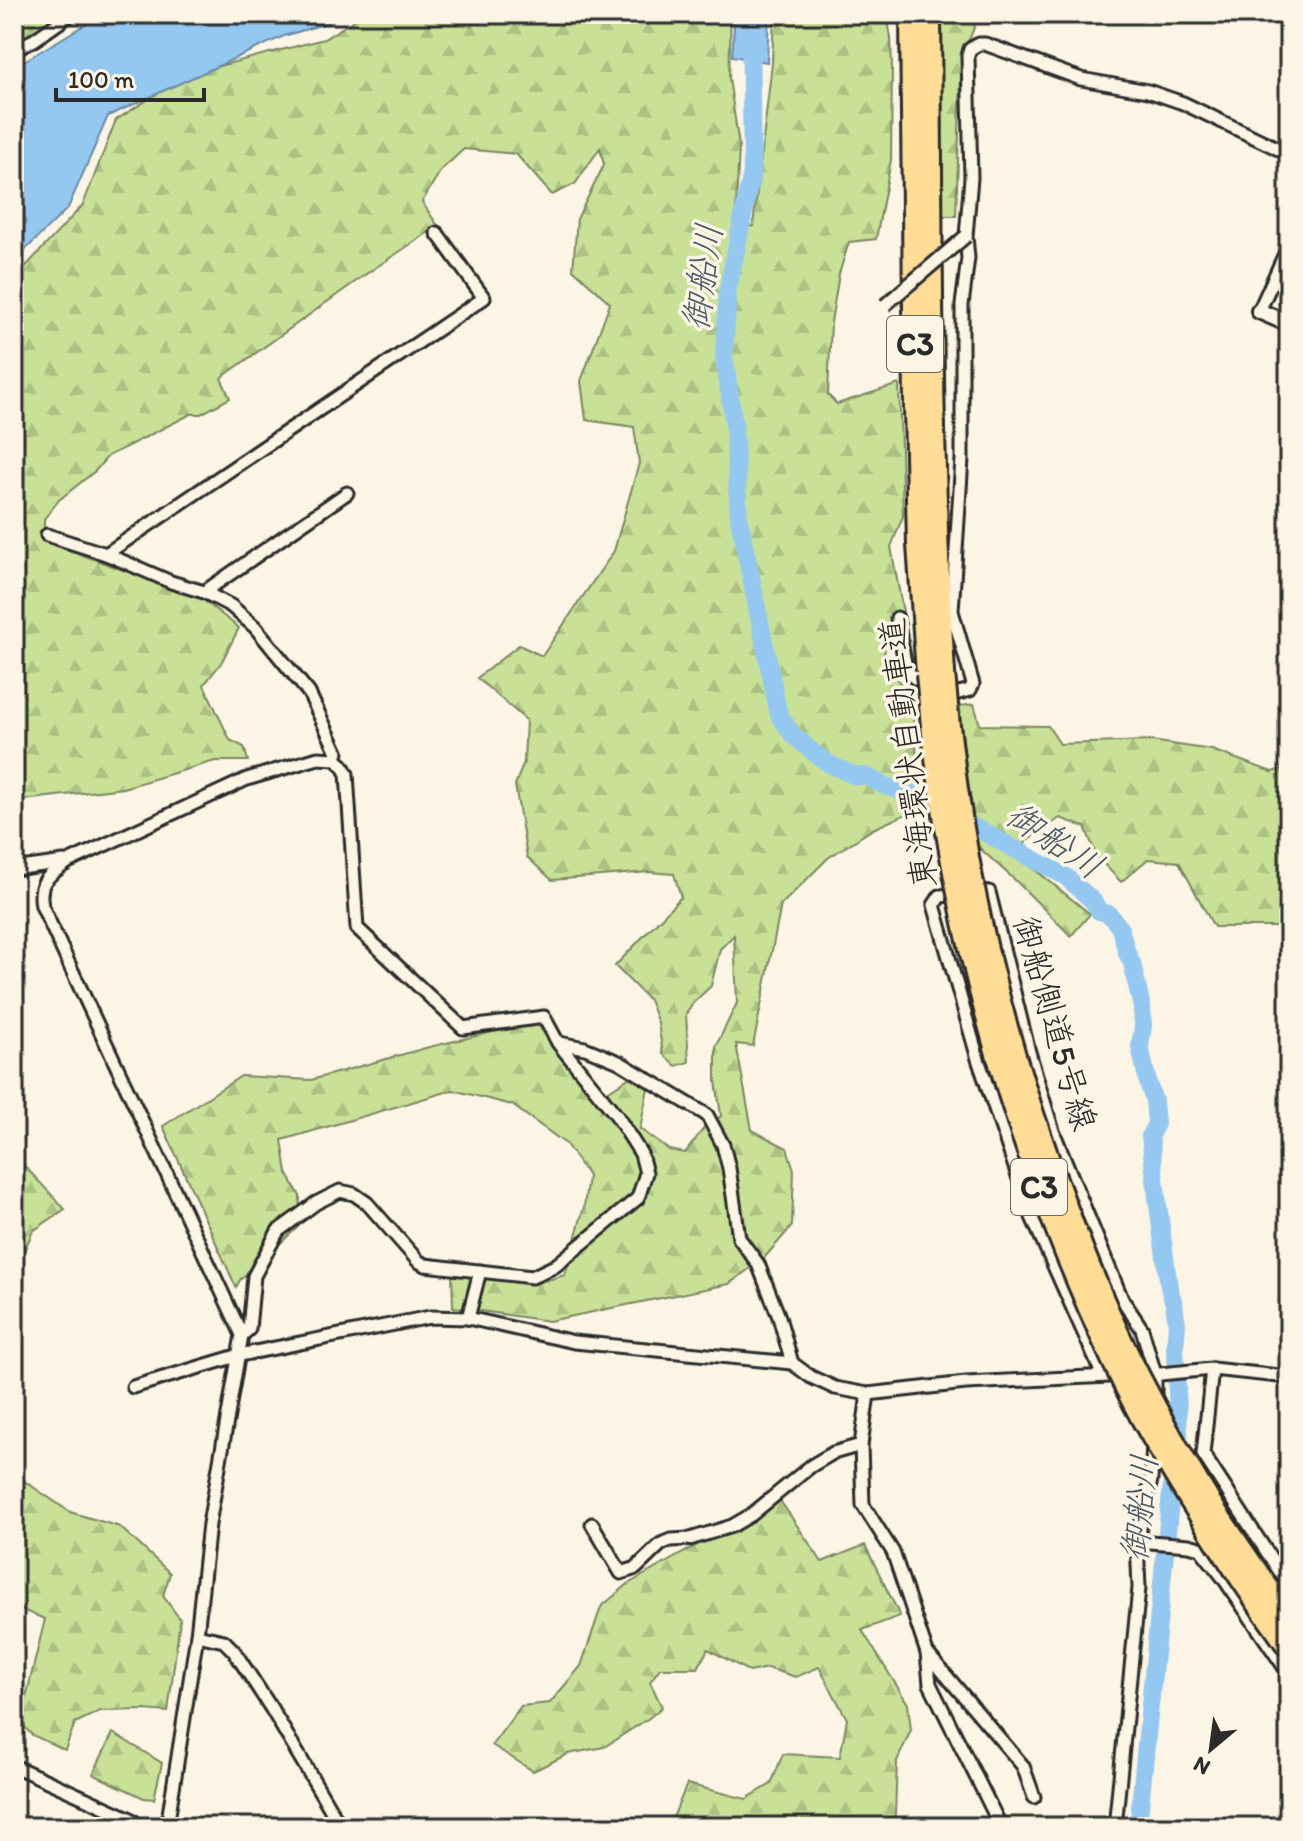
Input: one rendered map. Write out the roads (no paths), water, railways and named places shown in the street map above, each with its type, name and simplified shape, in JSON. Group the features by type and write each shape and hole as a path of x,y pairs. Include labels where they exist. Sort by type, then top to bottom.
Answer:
{"highway":[{"name":"東海環状自動車道","path":"911,14 918,545 936,674 980,923 1017,1067 1093,1276 1138,1374 1215,1511 1289,1618"},
{"name":"東海環状自動車道","path":"930,14 936,674 941,801 966,936 1001,1071 1037,1181 1087,1305 1141,1417 1223,1553 1289,1648"}],"street":[{"path":"14,50 71,14"},
{"path":"897,618 909,673 916,679 959,693 970,690 973,684 952,611 962,459 962,305 968,258 966,236 971,178 970,49 985,44 1081,79 1148,91 1183,103 1289,154"},
{"path":"106,554 484,298 437,233"},
{"path":"885,305 966,236"},
{"path":"1289,245 1259,311 1289,324"},
{"path":"204,592 347,493"},
{"path":"47,535 106,554 171,582 204,592 231,606 255,627 309,693 337,752 335,759"},
{"path":"167,1827 197,1635 209,1524 242,1335 42,906 40,894 48,876 68,862 247,779 318,758 335,759 347,774 357,928 463,1028 544,1017 558,1043 617,1116 641,1154 646,1173 638,1198 555,1266 532,1277 425,1265 367,1203 354,1194 340,1191 316,1203 278,1231 254,1276 249,1329 242,1335"},
{"path":"14,869 68,862"},
{"name":"御船側道5号線","path":"1103,1376 1032,1217 978,1059 934,905 940,896 989,892 1029,1052 1053,1131 1122,1299 1142,1329 1158,1374 1151,1480 1141,1541 1115,1827"},
{"path":"558,1043 585,1048 619,1062 707,1115 723,1145 729,1168 739,1238 758,1264 779,1317 792,1363"},
{"path":"978,1059 1029,1052"},
{"path":"1032,1217 1087,1213"},
{"path":"468,1318 480,1271"},
{"path":"133,1387 240,1355 430,1317 468,1318 574,1342 792,1363 811,1377 835,1388 868,1394 966,1383 1212,1369 1289,1377"},
{"path":"1212,1369 1203,1454 1289,1586"},
{"path":"868,1394 861,1445 863,1505 893,1552 927,1653 930,1684 1001,1827"},
{"path":"592,1524 621,1573 636,1568 661,1544 732,1526 751,1515 811,1466 833,1453 861,1445"},
{"path":"1141,1541 1200,1548 1289,1674"},
{"path":"1222,1576 1259,1541"},
{"path":"197,1635 224,1641 234,1651 341,1827"},
{"path":"927,1653 1023,1766 1034,1797"},
{"path":"14,1766 129,1818 141,1827"}],"water":[{"path":"103,14 344,14 327,23 284,36 108,116 68,208 14,261 14,67"},
{"path":"735,14 769,14 767,62 732,56"}],"waterway":[{"name":"御船川","path":"750,14 752,172 728,289 724,355 734,425 739,519 779,715 793,735 831,765 954,811 965,822 1065,876 1093,901 1099,911 1109,914 1120,928 1142,1008 1140,1046 1154,1101 1156,1124 1150,1135 1169,1287 1177,1325 1179,1435 1138,1827"}]}
